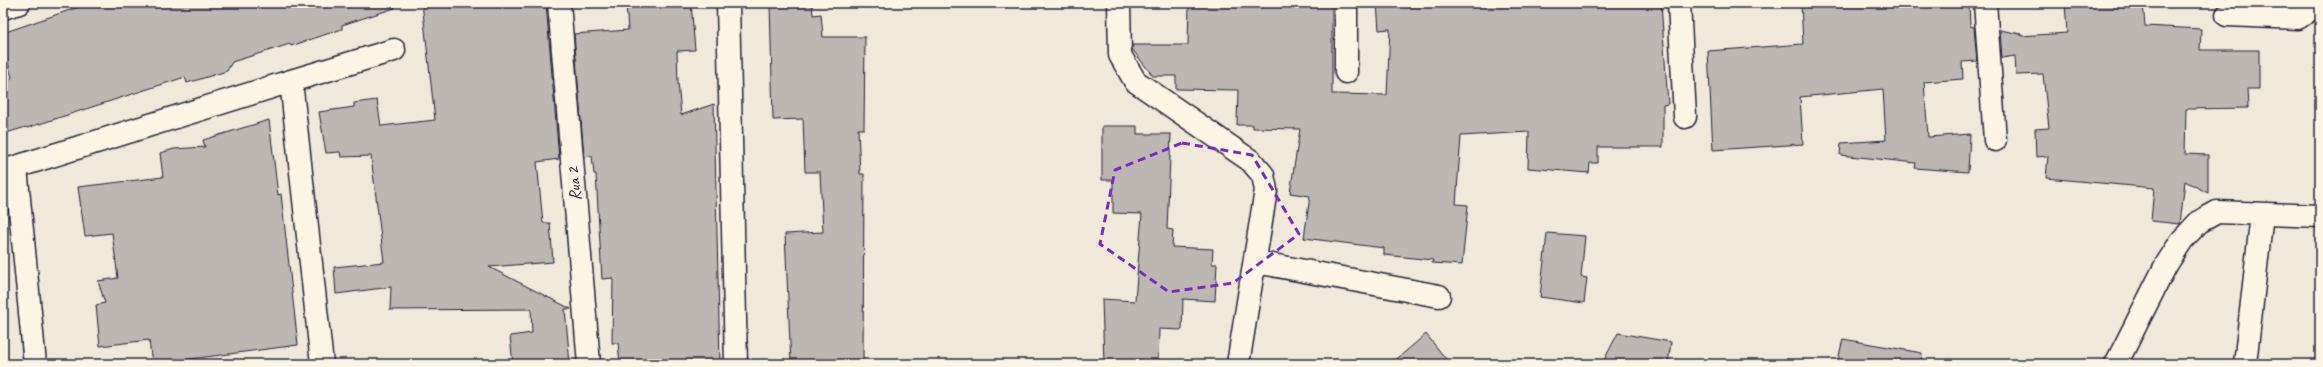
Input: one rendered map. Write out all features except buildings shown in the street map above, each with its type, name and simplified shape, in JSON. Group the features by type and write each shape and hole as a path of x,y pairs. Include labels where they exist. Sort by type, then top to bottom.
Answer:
{"street":[{"path":"3,8 19,3"},
{"name":"Rua 2","path":"559,3 589,364"},
{"path":"728,3 736,364"},
{"path":"1119,3 1120,55 1135,81 1251,161 1263,175 1266,190 1256,262 1238,364"},
{"path":"1346,3 1346,72"},
{"path":"1679,3 1685,117"},
{"path":"1985,3 1995,140"},
{"path":"2227,15 2298,18 2320,3"},
{"path":"35,364 10,169 394,50"},
{"path":"290,81 322,364"},
{"path":"2116,364 2166,266 2182,240 2199,222 2217,212 2320,216"},
{"path":"2245,364 2262,214"},
{"path":"1256,262 1439,296"}],"highlighted area":[{"path":"1182,143 1252,155 1299,234 1233,283 1169,292 1100,244 1115,170"}]}
